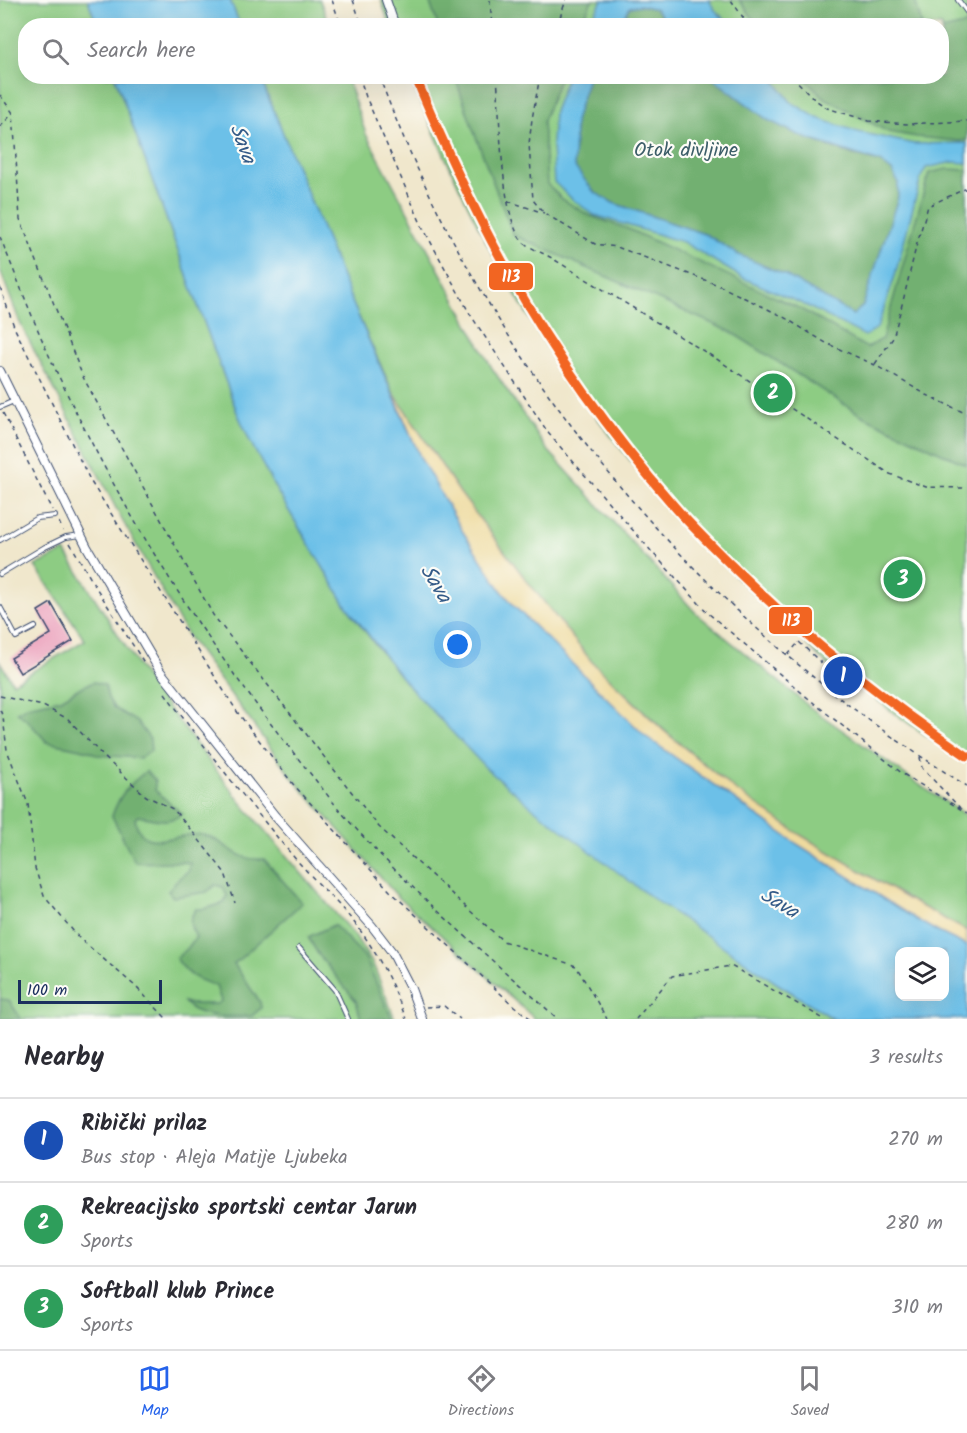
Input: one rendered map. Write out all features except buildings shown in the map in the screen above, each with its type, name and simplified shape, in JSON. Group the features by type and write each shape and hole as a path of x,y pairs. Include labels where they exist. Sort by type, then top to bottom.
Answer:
{"street":[{"path":"386,0 392,18"},
{"path":"419,84 457,173 524,300 607,423 675,508 746,580 836,661 921,725 967,756"},
{"path":"0,371 87,547 160,671 274,816 392,952 422,1019"}],"lane":[{"path":"958,0 967,12"},
{"path":"0,407 14,401"},
{"path":"0,540 37,518 55,516"},
{"path":"0,574 66,537 82,535"},
{"path":"0,607 16,637 35,627"},
{"path":"299,948 335,990 348,1019"}],"path":[{"path":"332,0 338,18"},
{"path":"353,0 359,18"},
{"path":"490,0 491,18"},
{"path":"560,18 566,0"},
{"path":"731,0 743,18"},
{"path":"361,84 422,226 470,314 549,434 708,613 815,704 903,774 967,813"},
{"path":"497,84 500,136 508,201 517,234 524,243 715,358 890,474 926,487 967,489"},
{"path":"539,84 529,144 533,200 544,213"},
{"path":"800,84 814,99 827,108 869,121 908,124 967,121"},
{"path":"0,95 14,113 20,219 83,377 213,615 379,827 503,941 576,966 607,1019"},
{"path":"0,127 14,113"},
{"path":"875,365 892,338 928,206 967,188"},
{"path":"508,201 544,213 594,244 617,247 718,285 782,316 826,343 875,365 927,395 967,414"},
{"path":"0,237 60,381 96,452 149,548 200,628 293,752 357,829 453,925 558,1019"},
{"path":"0,287 15,329 91,482 238,713 293,784 390,891 514,1006 531,1019"},
{"path":"3,412 63,530"},
{"path":"788,655 802,639"},
{"path":"799,642 846,686"},
{"path":"0,696 43,706 68,719 146,796 173,809 225,873 235,903"},
{"path":"0,711 3,717 7,750 28,804 35,868 44,896 79,938 135,986 167,1019"},
{"path":"920,756 922,768 962,810"},
{"path":"636,1019 672,976 731,966 824,1019"},
{"path":"418,1007 444,1006 460,1019"}],"green space":[{"path":"0,0 88,0 94,18 18,18 18,84 118,84 237,412 274,486 347,607 405,682 488,769 778,984 834,1019 535,1019 398,897 294,780 189,638 122,520 20,323 0,270"},
{"path":"230,0 320,0 326,18 237,18"},
{"path":"381,0 967,0 967,762 832,669 726,566 654,489 589,407 530,319 478,225 413,84 949,84 949,18 387,18"},
{"path":"429,0 592,0 584,18 435,18"},
{"path":"739,0 915,0 920,18 753,18"},
{"path":"640,5 656,9 663,18 624,18 630,7"},
{"path":"967,25 967,140 917,137 888,132 825,98 810,84 949,84 949,28"},
{"path":"263,84 348,84 366,134 492,368 546,448 696,613 811,708 967,816 967,931 798,834 734,789 664,730 592,662 460,493 393,392 353,304"},
{"path":"457,84 557,84 543,121 547,184 562,199 588,215 628,229 801,309 867,348 882,339 929,173 947,169 967,170 967,465 861,415 731,332 513,235"},
{"name":"Otok divljine","path":"586,84 720,84 768,120 803,137 880,162 892,171 898,182 898,198 863,306 853,315 785,275 737,254 707,235 613,203 594,192 574,167 575,121"},
{"path":"65,551 147,680 243,805 355,936 373,964 395,1019 0,1019 0,662 13,683 85,640 35,566"},
{"path":"94,682 105,685 108,698 114,708 137,722 150,739 151,751 140,758 97,755 90,751 47,742 17,712 27,706 61,699"},
{"path":"146,771 155,780 155,790 182,814 166,820 138,816 135,819 144,836 161,840 204,835 246,858 264,859 302,903 234,964 260,1002 261,1008 252,1016 206,1014 190,1008 184,1002 217,1004 221,1001 216,986 193,976 176,958 196,937 190,923 196,909 224,903 227,896 223,887 215,885 207,892 173,897 168,891 189,870 190,863 135,862 112,816 125,790"},
{"path":"334,925 365,957 392,1019 361,1019 356,1001 318,954 308,937"},
{"path":"0,999 9,1000 21,1019 0,1019"}],"sand":[{"path":"393,392 460,493 592,662 663,730 734,789 799,834 906,898 967,931 967,946 917,920 797,844 645,736 515,607 501,590 463,532 421,459"}],"water":[{"path":"88,0 230,0 237,18 94,18"},
{"path":"602,0 709,0 723,18 663,18 656,9 640,5 630,7 624,18 593,18"},
{"name":"Sava","path":"118,84 263,84 353,304 421,459 463,532 501,590 515,607 645,736 797,844 917,920 967,946 967,1019 834,1019 778,984 648,895 533,808 487,769 405,682 347,607 274,486 237,412"},
{"path":"564,84 586,84 575,121 574,166 594,192 613,203 707,235 737,254 785,275 853,315 863,306 898,198 898,182 892,171 880,162 803,137 768,120 720,84 777,84 791,102 817,118 858,132 914,144 967,143 967,163 953,162 926,168 921,177 894,279 877,328 865,336 805,305 743,278 683,242 594,215 554,182 552,144 554,112"}],"transit line":[{"name":"113","path":"419,84 471,201 527,304 586,394 651,479 702,536 786,617 874,689 967,756"}],"place":[{"name":"Rekreacijsko sportski centar Jarun","path":"773,393"},
{"name":"Softball klub Prince","path":"903,579"},
{"name":"Ribički prilaz","path":"843,676"}]}
